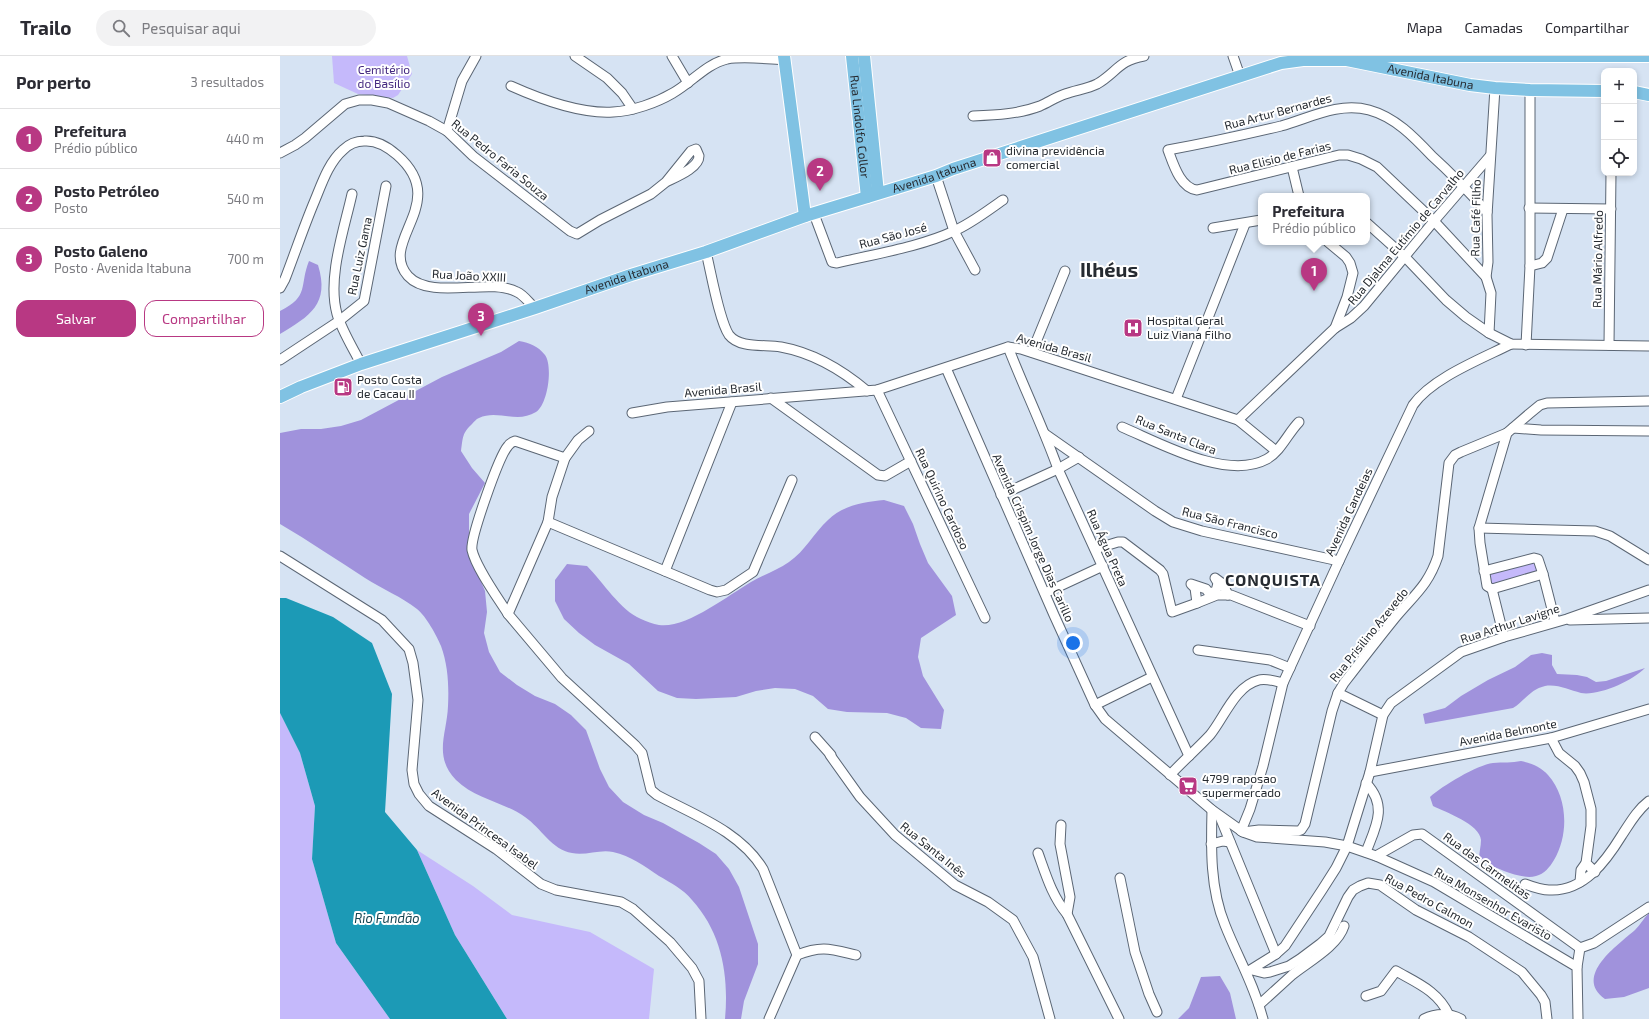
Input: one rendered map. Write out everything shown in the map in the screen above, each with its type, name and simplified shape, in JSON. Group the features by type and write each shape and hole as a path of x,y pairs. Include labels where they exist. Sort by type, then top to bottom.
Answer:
{"main road":[{"name":"Rua Lindolfo Collor","path":"852,56 872,195"},
{"name":"Rua Lindolfo Collor","path":"864,56 872,195"},
{"path":"1352,60 1366,57 1404,56 1649,56"},
{"path":"1401,71 1404,56"},
{"path":"785,58 810,215"},
{"name":"Avenida Itabuna","path":"280,397 301,387 361,364 535,308 631,275 706,252 810,215 936,176 953,169 1240,76 1279,59 1352,60 1401,71 1495,88 1601,91"},
{"path":"1637,90 1649,88"},
{"path":"1637,92 1649,95"}],"street":[{"path":"447,131 462,81 476,56"},
{"path":"575,56 608,78 622,93 633,109"},
{"path":"672,56 688,83"},
{"path":"973,116 1007,114 1040,106 1066,94 1090,87 1098,83 1129,60 1144,56"},
{"path":"1233,56 1240,76"},
{"path":"511,86 548,100 586,110 612,112 633,109 674,93 711,66 726,58 785,58"},
{"name":"Rua Café Filho","path":"1486,276 1488,262 1487,212 1495,88"},
{"path":"1526,345 1530,266 1530,90"},
{"name":"Rua Pedro Faria Souza","path":"280,152 305,138 345,104 359,100 372,100 388,103 429,121 447,131 484,165 570,231 577,234 600,220 651,194 666,182"},
{"name":"Rua Artur Bernardes","path":"1200,190 1193,189 1183,181 1168,150 1283,125 1336,108 1353,108 1369,110 1386,117 1405,129 1464,186 1487,212"},
{"name":"Rua João XXIII","path":"280,288 285,279 301,234 325,176 342,151 352,143 370,140 396,153 409,166 419,190 417,207 404,236 401,255 402,264 410,278 426,285 448,288 507,288 518,292 535,308"},
{"name":"Rua Elisio de Farias","path":"1200,190 1339,155 1348,155 1361,159 1377,168 1434,220 1486,276"},
{"name":"Rua Djalma Eutímio de Carvalho","path":"1335,328 1358,312 1405,257 1434,220 1490,156"},
{"path":"1292,167 1298,193"},
{"path":"936,176 954,231 975,270"},
{"name":"Rua Mário Alfredo","path":"1609,345 1611,176"},
{"name":"Rua Luiz Gama","path":"280,360 339,321 364,301 386,186"},
{"path":"352,194 335,272 334,297 339,321 361,364"},
{"name":"Rua São José","path":"810,215 827,253 834,264 920,242 954,231 976,220 1003,200"},
{"path":"1529,208 1611,209"},
{"path":"1530,266 1542,263 1547,258 1563,209"},
{"path":"1213,228 1258,221"},
{"path":"1176,399 1245,224"},
{"path":"1370,226 1405,257 1446,300 1466,317 1489,333 1511,344 1649,346"},
{"path":"1276,451 1238,420 1335,328 1347,297 1353,273 1350,263 1346,257 1332,245"},
{"path":"706,252 722,318 727,331 733,339 745,344 779,346 799,350 844,372 867,391"},
{"path":"1032,352 1065,271"},
{"path":"1486,276 1491,293 1489,333"},
{"name":"Avenida Candeias","path":"1242,832 1263,766 1283,683 1407,415 1419,396 1433,384 1511,344"},
{"name":"Avenida Brasil","path":"632,413 667,407 877,390 1008,347 1020,348 1238,420"},
{"name":"Rua Água Preta","path":"1008,347 1027,397 1045,434 1058,469 1189,756"},
{"name":"Avenida Crispim Jorge Dias Carillo","path":"946,368 1095,705 1105,719 1212,810 1242,832 1257,837 1324,842 1347,846"},
{"name":"Rua Quirino Cardoso","path":"877,390 984,618"},
{"path":"771,398 878,475 885,476 911,461"},
{"path":"1504,637 1492,589 1487,586 1479,528 1510,431 1540,406 1547,403 1649,401"},
{"path":"665,571 732,402"},
{"name":"Rua Santa Clara","path":"1122,427 1203,461 1217,465 1232,466 1254,463 1268,459 1299,422"},
{"path":"508,614 548,522 549,506 565,458 578,440 589,431"},
{"path":"1510,431 1649,431"},
{"name":"Rua Prisilino Azevedo","path":"1242,832 1259,830 1298,831 1303,828 1306,822 1332,711 1338,693 1344,683 1396,616 1424,586 1431,575 1438,556 1448,467 1451,459 1461,452 1510,431"},
{"name":"Rua São Francisco","path":"1045,434 1155,512 1173,522 1202,531 1339,561"},
{"path":"565,458 519,441 511,442 496,470 472,543 472,549 477,564 508,614 562,678 642,753 651,790 657,795 704,819 731,835 756,857 763,870 797,954 769,1019"},
{"path":"1001,495 1058,469 1078,457"},
{"path":"548,522 717,592 726,590 753,572 792,480"},
{"path":"1479,528 1595,531 1610,536 1649,560"},
{"path":"1095,550 1120,542 1140,554 1160,570 1163,574 1172,612 1217,595 1228,595 1310,626"},
{"name":"Avenida Princesa Isabel","path":"280,556 382,620 396,633 408,649 413,663 418,700 412,770 414,784 419,794 429,806 496,849 541,884 556,890 621,902 634,910 670,942 692,968 698,981 701,1019"},
{"path":"1484,571 1536,558 1538,559 1555,621"},
{"path":"1045,593 1103,566"},
{"path":"1492,589 1543,574"},
{"path":"1197,603 1195,588 1192,584 1206,589 1209,593 1216,591 1218,584 1215,578 1223,584 1228,595"},
{"name":"Rua Arthur Lavigne","path":"1250,971 1276,954 1285,946 1336,868 1347,846 1370,772 1383,715 1391,703 1461,652 1555,621 1567,619 1649,590"},
{"path":"1567,619 1649,618"},
{"path":"1198,650 1270,660 1290,668"},
{"path":"1095,705 1152,677"},
{"path":"1170,775 1211,732 1237,696 1247,686 1258,680 1265,679 1283,683"},
{"path":"1338,693 1383,715"},
{"name":"Avenida Belmonte","path":"1370,772 1551,738 1649,709"},
{"name":"Rua Santa Inês","path":"815,737 860,796 895,835 955,885 988,902 1013,920 1022,934 1033,957 1050,1019"},
{"path":"1551,738 1559,753 1575,766 1580,773 1591,809 1592,826 1586,863 1581,870 1580,882"},
{"path":"1366,784 1373,791 1379,807 1378,818 1366,852"},
{"path":"1525,884 1549,890 1562,889 1572,887 1595,872 1609,857 1640,809 1649,801"},
{"path":"1212,810 1211,844 1217,900 1224,924 1250,971 1263,1019"},
{"path":"1220,816 1276,954"},
{"path":"1061,825 1059,841 1070,897 1067,914"},
{"name":"Rua das Carmelitas","path":"1376,856 1413,835 1422,834 1580,948"},
{"path":"1211,844 1223,841 1230,842"},
{"name":"Rua Monsenhor Evaristo","path":"1347,846 1376,856 1434,882 1577,967"},
{"path":"1038,853 1051,891 1067,914 1119,1019"},
{"path":"1586,863 1595,872"},
{"path":"1120,878 1136,952 1149,994 1158,1012"},
{"name":"Rua Pedro Calmon","path":"1250,971 1264,973 1270,972 1289,966 1300,959 1329,936 1353,890 1368,883 1380,885 1416,910 1469,937 1522,972 1541,995 1546,1007 1547,1019"},
{"path":"1578,1019 1577,967 1580,948 1594,943 1649,907"},
{"path":"1259,1005 1292,975 1337,939 1344,926"},
{"path":"797,954 812,949 827,948 856,955"},
{"path":"1366,996 1381,991 1396,970 1435,994 1443,1002 1449,1015"},
{"path":"1424,1019 1438,1014 1449,1015 1461,1019"}],"green space":[{"name":"Cemitério do Basílio","path":"332,56 407,56 412,74 398,95 393,98 358,94 334,83"},
{"path":"1536,562 1539,574 1491,586 1488,574"},
{"path":"280,713 300,753 315,806 312,859 336,943 390,1019 280,1019"},
{"path":"417,850 473,886 512,915 590,932 654,969 649,1019 507,1019 455,935"}],"shaded area":[{"path":"309,261 318,265 321,278 319,299 315,307 308,315 280,334 280,311 289,306 300,295"},
{"path":"519,341 537,347 545,355 549,367 549,376 544,401 536,412 522,417 493,415 478,418 465,433 461,451 472,468 485,483 469,514 469,553 485,591 487,612 484,633 489,652 500,672 535,696 555,704 571,715 586,730 600,769 609,787 623,802 644,815 663,823 699,843 716,854 729,869 739,887 758,944 758,964 744,1001 741,1019 725,1019 726,987 717,941 702,913 692,900 677,886 637,862 620,854 608,851 577,854 558,848 525,817 472,792 456,780 449,771 443,753 448,706 447,668 441,646 427,621 417,609 411,605 365,578 280,524 280,433 301,429 321,429 341,426 361,420 442,377 501,352"},
{"path":"884,500 904,506 913,524 928,563 952,596 956,615 921,638 918,657 923,676 944,710 941,729 921,728 906,718 887,713 847,712 828,709 813,696 795,689 775,688 756,691 736,697 696,699 677,698 658,691 629,664 595,645 579,633 564,619 555,601 555,580 567,564 587,566 619,602 633,615 645,621 659,625 670,625 681,622 694,617 751,582 780,568 795,558 818,530 840,511 862,503"},
{"path":"1542,653 1552,655 1552,665 1557,674 1587,677 1596,682 1606,681 1645,668 1632,678 1606,690 1581,693 1559,687 1545,686 1532,692 1513,708 1425,724 1423,714 1445,708 1461,696 1488,680 1515,667 1531,655"},
{"path":"1521,761 1536,766 1548,775 1555,784 1563,805 1564,828 1559,850 1549,868 1539,875 1532,877 1520,876 1508,872 1479,859 1481,840 1479,834 1469,824 1461,819 1433,806 1430,797 1451,782 1478,768 1493,763"},
{"path":"1649,913 1649,988 1624,997 1605,999 1596,990 1594,981 1596,971 1610,952 1635,930"},
{"path":"1220,976 1230,993 1236,1019 1178,1019 1189,1008 1201,977"}],"water":[{"name":"Rio Fundão","path":"280,598 286,598 333,617 372,643 392,694 385,812 417,850 455,935 507,1019 390,1019 336,943 312,859 315,806 300,753 280,713"}],"place":[{"name":"divina previdência comercial","path":"992,158"},
{"name":"Posto Petróleo","path":"820,191"},
{"name":"Prefeitura","path":"1314,291"},
{"name":"Hospital Geral Luiz Viana Filho","path":"1133,328"},
{"name":"Posto Galeno","path":"481,336"},
{"name":"Posto Costa de Cacau II","path":"343,387"},
{"name":"4799 raposao supermercado","path":"1188,786"}],"district":[{"name":"Ilhéus","path":"1109,270"},
{"name":"CONQUISTA","path":"1273,580"}]}
